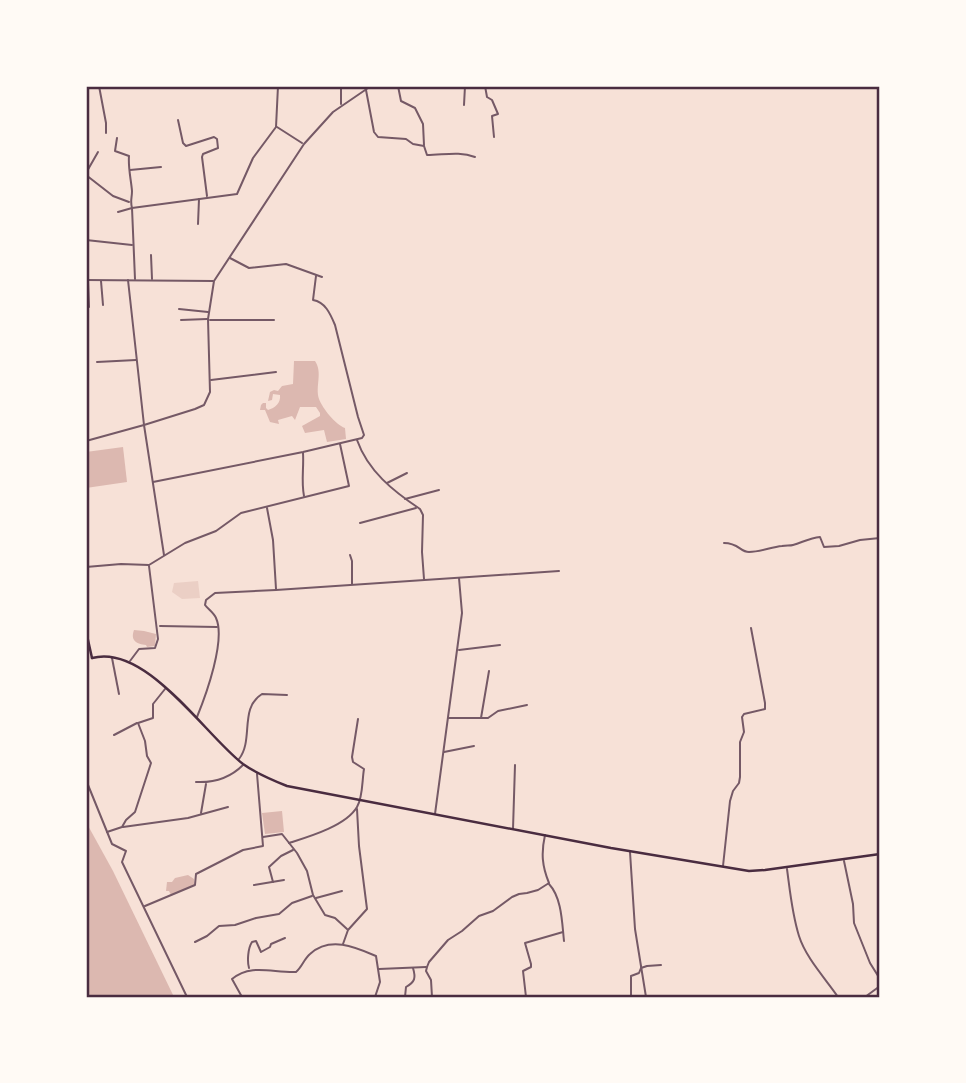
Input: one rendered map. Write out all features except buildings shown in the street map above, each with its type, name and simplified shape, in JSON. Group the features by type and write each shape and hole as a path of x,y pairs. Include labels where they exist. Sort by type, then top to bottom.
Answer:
{"main road":[{"path":"86,631 92,658 112,656 130,662 153,677 238,760 257,773 287,786 750,871 880,854"}],"street":[{"path":"86,89 98,86 106,134"},
{"path":"118,212 238,192 253,159 276,127 278,86"},
{"path":"341,86 341,105"},
{"path":"86,440 144,425 204,405 210,392 208,312 214,281 304,144 341,105 371,86"},
{"path":"398,86 401,101 415,108 423,124 427,155 457,153 475,157"},
{"path":"464,105 465,86"},
{"path":"485,86 487,97 492,100 498,114 492,116 494,137"},
{"path":"366,89 375,136 406,139 413,144 424,146"},
{"path":"178,120 183,144 186,146 209,138 217,139 218,148 202,154 207,197"},
{"path":"276,127 304,144"},
{"path":"117,138 114,151 130,156 135,279"},
{"path":"98,152 86,174 113,196 130,203"},
{"path":"129,170 161,167"},
{"path":"198,225 199,198"},
{"path":"86,240 133,245"},
{"path":"151,256 152,280"},
{"path":"229,257 249,268 286,264 322,277"},
{"path":"153,482 362,438 363,430 332,318 321,302 313,300 316,276"},
{"path":"89,307 87,280 214,281"},
{"path":"101,280 103,305"},
{"path":"128,280 144,425 164,556"},
{"path":"179,309 208,312"},
{"path":"181,320 274,320"},
{"path":"97,362 137,360"},
{"path":"210,380 276,372"},
{"path":"357,439 379,477 417,507 423,515 422,552 425,580"},
{"path":"86,567 149,565 185,543 216,531 241,513 349,486 340,443"},
{"path":"303,452 304,475 301,484 304,497"},
{"path":"386,483 407,473"},
{"path":"404,499 439,490"},
{"path":"267,507 273,540 276,590"},
{"path":"360,523 417,507"},
{"path":"724,543 736,545 748,552 795,545 810,538 820,537 824,547 880,538"},
{"path":"350,555 352,584"},
{"path":"130,662 139,649 156,646 158,639 149,565"},
{"path":"197,718 212,675 219,634 216,616 205,605 206,600 215,593 559,570"},
{"path":"435,814 462,613 459,577"},
{"path":"157,626 218,628"},
{"path":"723,867 730,801 740,777 740,742 744,732 742,717 744,714 763,710 765,703 751,628"},
{"path":"457,650 499,645"},
{"path":"112,656 119,694"},
{"path":"86,660 92,658"},
{"path":"481,718 489,671"},
{"path":"114,735 153,718 153,704 166,689"},
{"path":"238,760 244,752 249,713 254,700 262,694 287,695"},
{"path":"447,718 488,718 495,713 527,705"},
{"path":"343,944 348,930 367,909 357,808 364,769 353,762 352,758 358,719"},
{"path":"122,827 135,812 151,763 146,756 145,741 138,723"},
{"path":"443,752 474,746"},
{"path":"196,782 206,783 228,777 243,764"},
{"path":"513,829 515,765"},
{"path":"144,907 195,886 196,874 203,869 243,850 263,846 257,773"},
{"path":"86,780 112,844 126,851 122,862 187,997"},
{"path":"201,814 206,783"},
{"path":"107,832 122,827 188,818 228,807"},
{"path":"289,843 325,831 357,808"},
{"path":"262,837 282,834 307,871 314,897 325,915 335,918 348,930"},
{"path":"545,835 541,857 549,883 558,899 564,941"},
{"path":"273,882 269,867 294,849"},
{"path":"631,851 635,929 646,997"},
{"path":"844,859 854,923 870,963 880,979"},
{"path":"787,867 799,937 809,957 838,997"},
{"path":"254,885 284,880"},
{"path":"432,997 432,980 426,971 427,967 448,940 475,919 519,894 538,890 549,883"},
{"path":"195,942 219,926 235,925 279,914 292,903 342,891"},
{"path":"526,997 523,971 531,967 531,964 525,943 563,932"},
{"path":"250,969 249,946 252,942 256,941 261,952 285,938"},
{"path":"242,997 232,979 250,969 296,972 312,952 322,946 343,944 375,955 380,982 375,997"},
{"path":"631,997 631,976 647,965 661,965"},
{"path":"379,969 427,967"},
{"path":"405,997 406,987 413,983 415,977 413,968"},
{"path":"864,997 880,986"}],"shaded area":[{"path":"294,361 315,361 319,399 330,416 345,428 346,439 327,442 324,430 305,433 302,426 320,416 316,407 300,407 295,420 292,416 278,420 279,424 270,422 265,410 260,410 263,403 266,403 268,410 278,403 280,395 273,394 272,400 268,401 270,392 293,384"},
{"path":"123,447 127,482 86,488 86,452"},
{"path":"198,581 200,598 182,599 172,592 174,583"},
{"path":"134,630 156,634 155,646 147,647 135,641"},
{"path":"282,811 284,832 265,834 262,813"},
{"path":"86,822 113,871 174,997 86,997"},
{"path":"188,875 194,879 194,885 171,895 166,891 167,882"}]}
